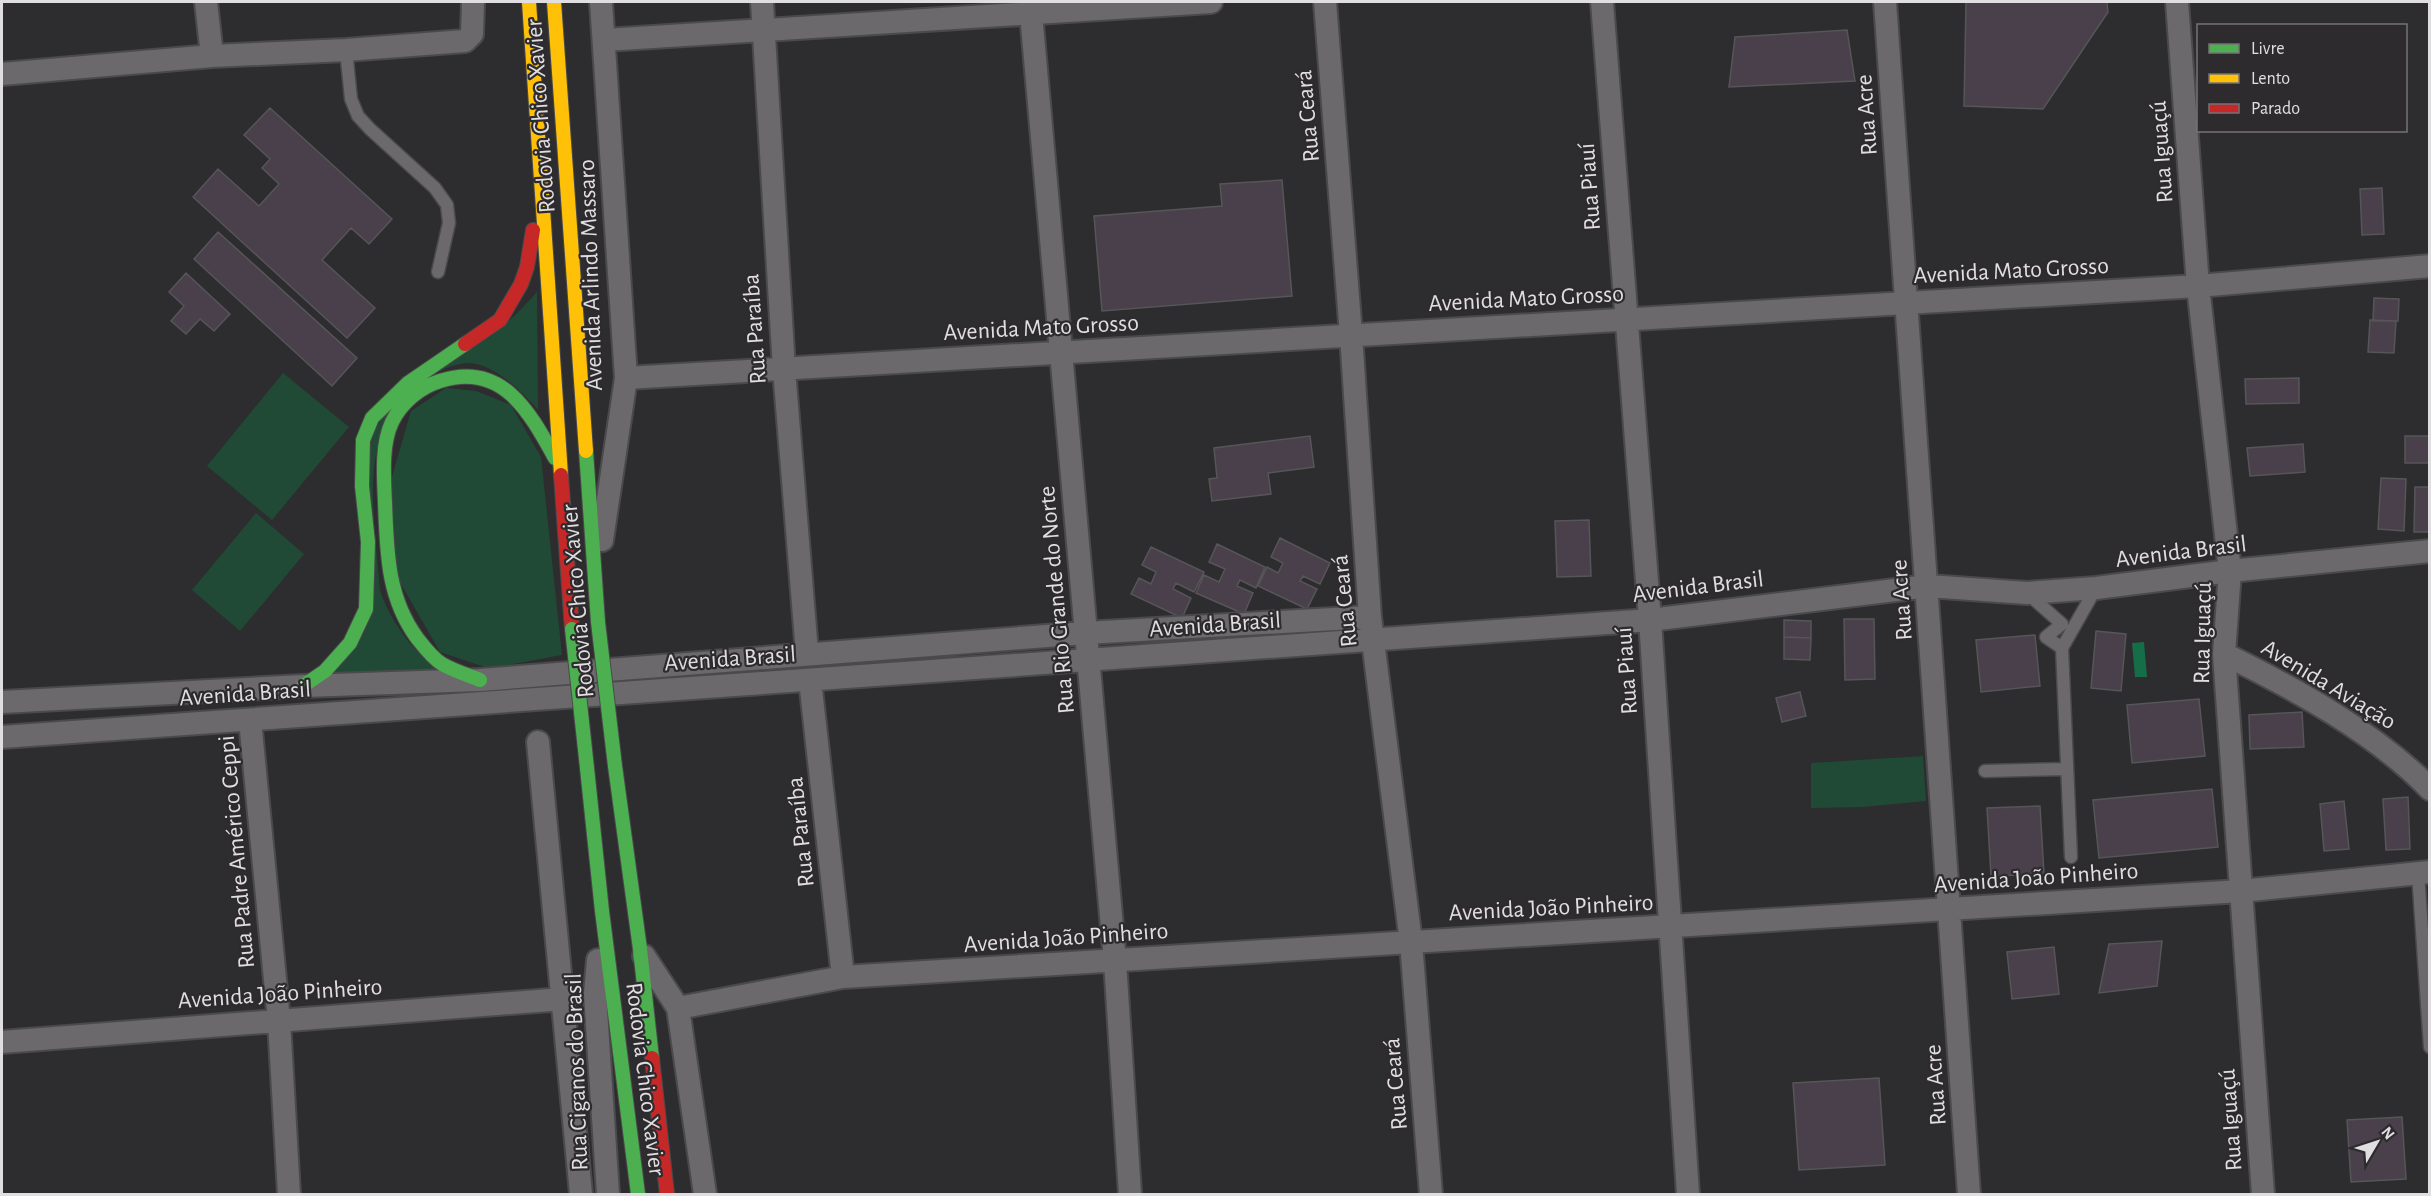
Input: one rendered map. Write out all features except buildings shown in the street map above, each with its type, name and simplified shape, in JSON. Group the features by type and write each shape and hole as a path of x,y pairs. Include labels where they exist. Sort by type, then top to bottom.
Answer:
{"highway":[{"path":"516,2 536,79"},
{"name":"Rodovia Chico Xavier","path":"529,2 572,629 602,911 638,1194"},
{"name":"Rodovia Chico Xavier","path":"554,2 598,622 640,949 667,1194"},
{"path":"303,686 325,671 350,643 366,609 368,542 362,486 363,440 372,418 408,383 493,326 504,314 521,284 527,267 542,175"},
{"path":"480,680 441,663 411,632 395,603 388,574 383,477 390,425 404,403 423,388 450,376 476,375 501,384 523,405 537,424 561,468"}],"street":[{"path":"206,2 212,56"},
{"name":"Avenida Arlindo Massaro","path":"596,580 626,378 601,2"},
{"name":"Rua Paraíba","path":"762,2 784,369 807,653"},
{"path":"605,40 1030,8 1211,2"},
{"name":"Rua Ceará","path":"1325,2 1370,617 1375,639 1411,942 1431,1194"},
{"name":"Rua Piauí","path":"1602,2 1650,620 1688,1194"},
{"name":"Rua Acre","path":"1885,2 1928,586 1969,1194"},
{"name":"Rua Iguaçú","path":"2177,2 2198,286 2230,571 2224,654 2263,1194"},
{"name":"Rua Rio Grande do Norte","path":"1030,8 1063,352 1114,961 1130,1194"},
{"path":"2,74 212,56 346,50 465,41 472,34 474,11"},
{"name":"Avenida Mato Grosso","path":"626,378 2198,286 2430,266"},
{"name":"Avenida Brasil","path":"2,737 1650,620 1928,586 2027,593 2096,588 2230,571 2430,551"},
{"name":"Avenida Brasil","path":"2,702 303,686 480,680 1085,633 1370,617"},
{"name":"Avenida Aviação","path":"2224,654 2269,676 2385,747 2430,789"},
{"name":"Rua Paraíba","path":"810,680 843,978"},
{"name":"Rua Padre Américo Ceppi","path":"250,720 279,1020 289,1194"},
{"path":"538,742 581,1194"},
{"name":"Avenida João Pinheiro","path":"678,1008 843,978 2241,891 2424,872"},
{"name":"Rua Ciganos do Brasil","path":"602,911 595,994 608,1194"},
{"path":"640,949 678,1008 705,1194"},
{"name":"Avenida João Pinheiro","path":"2,1042 563,999"}],"lane":[{"path":"346,50 351,99 358,116 435,189 447,205 449,223 438,272"},
{"path":"2071,857 2062,648 2096,588"},
{"path":"2027,593 2062,624 2046,637 2062,648"},
{"path":"1985,771 2067,769"},
{"path":"2424,872 2430,1047"}],"shaded area":[{"path":"537,292 538,410 525,395 497,373 477,364 454,365 425,380 400,404 390,418 378,445 373,498 380,591 390,614 404,636 440,672 324,679 354,648 364,633 371,612 375,581 367,470 370,441 375,430 386,413 410,388 422,378 491,336"},
{"path":"283,373 349,427 272,520 207,466"},
{"path":"446,388 476,391 511,405 541,457 562,655 485,667 440,652 397,577 391,480 411,411"},
{"path":"256,513 304,554 240,631 192,590"},
{"path":"2144,642 2147,677 2135,677 2132,643"},
{"path":"1923,756 1926,801 1863,807 1811,808 1811,763"}],"traffic: fast":[{"path":"303,686 325,671 350,643 366,609 368,542 362,486 363,440 372,418 408,383 465,344"},
{"path":"480,680 451,669 428,652 407,622 394,590 388,556 384,483 388,431 400,408 425,387 440,381 462,377 480,378 497,384 511,394 535,423 555,458"},
{"path":"586,451 598,622"},
{"path":"598,622 615,766"},
{"path":"572,629 587,768"},
{"path":"615,766 652,1058"},
{"path":"587,768 602,911 638,1194"}],"traffic: slow":[{"path":"529,2 561,475"},
{"path":"554,2 586,451"}],"traffic: jam":[{"path":"465,344 500,320 521,284 527,267 533,230"},
{"path":"561,475 572,629"},
{"path":"652,1058 667,1194"}]}
